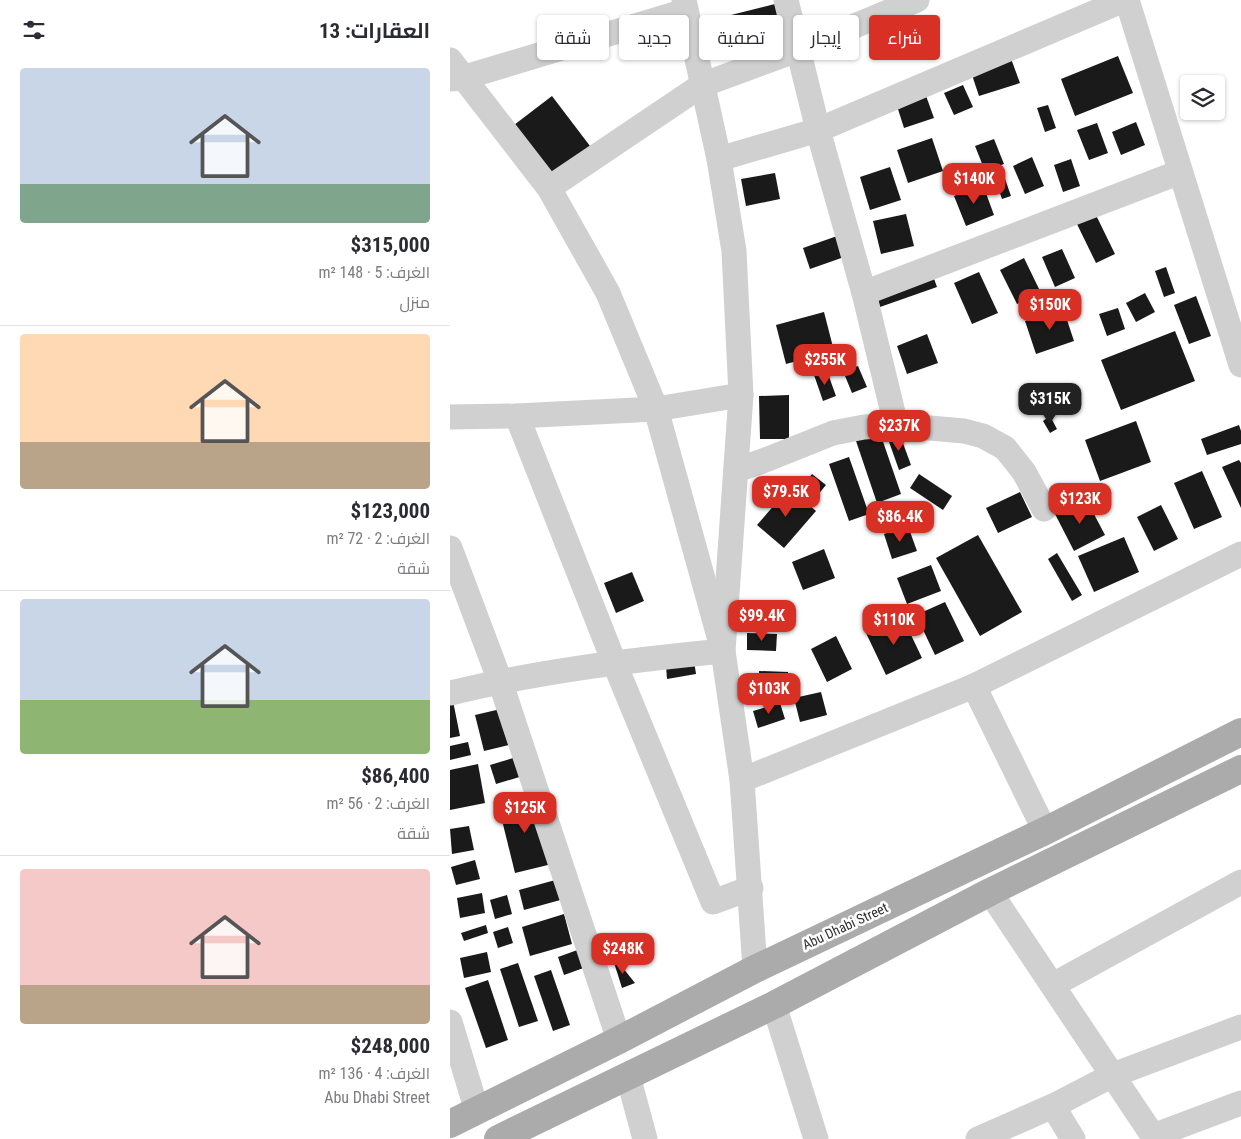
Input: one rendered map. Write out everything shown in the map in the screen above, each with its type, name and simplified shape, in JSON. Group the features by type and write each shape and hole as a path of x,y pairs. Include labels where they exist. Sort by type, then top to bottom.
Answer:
{"main road":[{"name":"Abu Dhabi Street","path":"450,1124 619,1040 755,969 1044,831 1241,732"},
{"path":"498,1139 774,1005 990,892 1241,769"}],"street":[{"path":"786,0 793,32"},
{"path":"859,24 917,0"},
{"path":"719,159 818,130 1126,0 1241,364"},
{"path":"723,651 742,394 734,251 719,159 685,5 454,72 549,188 608,293 656,409 723,651 742,780 755,969"},
{"path":"549,188 702,85 793,51"},
{"path":"800,60 864,292 896,425"},
{"path":"864,292 1180,172"},
{"path":"450,417 517,416 656,409 742,394"},
{"path":"517,416 614,662 713,902 750,888"},
{"path":"737,470 768,460 833,433 864,427 896,425 964,431 983,436 1005,448 1024,472 1044,509"},
{"path":"450,548 500,681 619,1040"},
{"path":"742,780 974,686 1241,554"},
{"path":"450,693 500,681 614,662 723,651"},
{"path":"974,686 1044,831"},
{"path":"1053,985 1241,882"},
{"path":"990,892 1154,1138 1241,1103"},
{"path":"774,1005 816,1139"},
{"path":"450,1022 477,1112"},
{"path":"978,1139 1053,1106 1113,1076 1241,1027"},
{"path":"628,1076 645,1139"},
{"path":"1053,1106 1073,1139"}],"building":[{"path":"775,4 778,15 731,15"},
{"path":"1010,56 1020,83 979,96 970,69"},
{"path":"1118,56 1133,93 1075,116 1061,79"},
{"path":"963,85 973,107 954,115 944,93"},
{"path":"925,93 934,118 904,128 896,103"},
{"path":"552,96 590,146 552,175 514,125"},
{"path":"1048,105 1056,128 1045,132 1037,108"},
{"path":"1136,122 1145,145 1121,155 1112,132"},
{"path":"1097,123 1108,153 1089,160 1077,130"},
{"path":"932,138 943,171 908,183 897,150"},
{"path":"994,139 1004,164 985,171 975,146"},
{"path":"1032,157 1044,186 1025,194 1013,166"},
{"path":"1071,159 1080,186 1063,192 1054,165"},
{"path":"890,167 901,200 870,210 860,177"},
{"path":"775,173 780,199 746,206 741,179"},
{"path":"1004,176 1011,196 1002,199 995,179"},
{"path":"983,185 994,215 966,226 954,196"},
{"path":"1093,209 1115,254 1096,263 1074,218"},
{"path":"906,214 914,246 881,254 873,221"},
{"path":"840,235 847,256 810,269 803,248"},
{"path":"1062,249 1075,278 1055,287 1042,257"},
{"path":"1024,258 1041,293 1017,304 1000,270"},
{"path":"1166,267 1175,293 1164,297 1155,271"},
{"path":"979,272 998,313 972,324 954,283"},
{"path":"932,273 937,287 880,307 875,293"},
{"path":"1145,293 1155,312 1136,322 1126,303"},
{"path":"1196,296 1211,336 1189,344 1174,305"},
{"path":"1063,308 1074,341 1036,354 1025,321"},
{"path":"1118,308 1125,329 1107,336 1099,314"},
{"path":"824,312 834,351 786,364 776,325"},
{"path":"1175,331 1195,381 1121,410 1101,360"},
{"path":"927,334 938,363 907,374 897,346"},
{"path":"858,366 867,387 852,393 843,371"},
{"path":"827,371 836,396 823,401 814,375"},
{"path":"789,395 789,439 760,439 759,396"},
{"path":"1050,416 1057,429 1050,433 1043,421"},
{"path":"1136,421 1151,462 1100,481 1085,440"},
{"path":"1239,425 1241,444 1207,455 1201,439"},
{"path":"879,430 901,494 877,503 855,438"},
{"path":"900,435 911,465 899,470 888,439"},
{"path":"849,457 869,514 849,521 829,464"},
{"path":"1239,460 1241,463 1241,508 1222,467"},
{"path":"1202,471 1222,517 1194,529 1174,483"},
{"path":"812,474 826,485 816,497 802,486"},
{"path":"919,474 952,496 943,510 910,488"},
{"path":"789,488 816,511 784,548 757,525"},
{"path":"1020,492 1032,517 998,533 986,508"},
{"path":"1086,499 1105,535 1074,551 1055,514"},
{"path":"1161,505 1178,539 1154,551 1137,517"},
{"path":"908,526 917,551 892,559 884,534"},
{"path":"978,535 1022,612 980,636 936,558"},
{"path":"1124,537 1139,572 1094,592 1078,556"},
{"path":"824,549 835,578 803,590 792,562"},
{"path":"1057,553 1082,595 1072,601 1048,559"},
{"path":"931,565 941,591 907,604 897,578"},
{"path":"632,572 644,601 616,613 604,583"},
{"path":"945,602 964,641 935,655 916,615"},
{"path":"902,616 922,658 886,675 866,633"},
{"path":"747,633 777,634 776,651 747,650"},
{"path":"836,636 852,669 827,682 811,649"},
{"path":"694,661 696,674 667,679 666,666"},
{"path":"759,671 788,672 788,689 759,688"},
{"path":"821,692 827,715 800,722 794,698"},
{"path":"453,701 460,736 450,738 450,702"},
{"path":"780,703 785,719 758,728 753,711"},
{"path":"505,708 513,744 484,751 475,715"},
{"path":"468,742 471,755 450,760 450,746"},
{"path":"520,756 526,775 496,784 490,765"},
{"path":"478,764 485,803 450,810 450,770"},
{"path":"535,795 552,864 515,873 498,804"},
{"path":"469,826 474,850 452,854 450,829"},
{"path":"475,860 480,879 456,885 451,867"},
{"path":"559,879 564,899 524,910 519,890"},
{"path":"482,893 485,913 460,918 457,898"},
{"path":"507,895 512,914 495,919 490,900"},
{"path":"564,914 572,944 530,956 522,927"},
{"path":"486,925 488,933 464,941 461,933"},
{"path":"508,927 513,943 498,948 493,932"},
{"path":"583,948 589,966 564,975 558,957"},
{"path":"487,952 491,972 464,978 460,958"},
{"path":"611,953 635,983 622,988"},
{"path":"518,963 538,1021 519,1027 500,969"},
{"path":"551,970 570,1025 553,1031 534,976"},
{"path":"488,980 508,1040 486,1048 465,988"}]}
